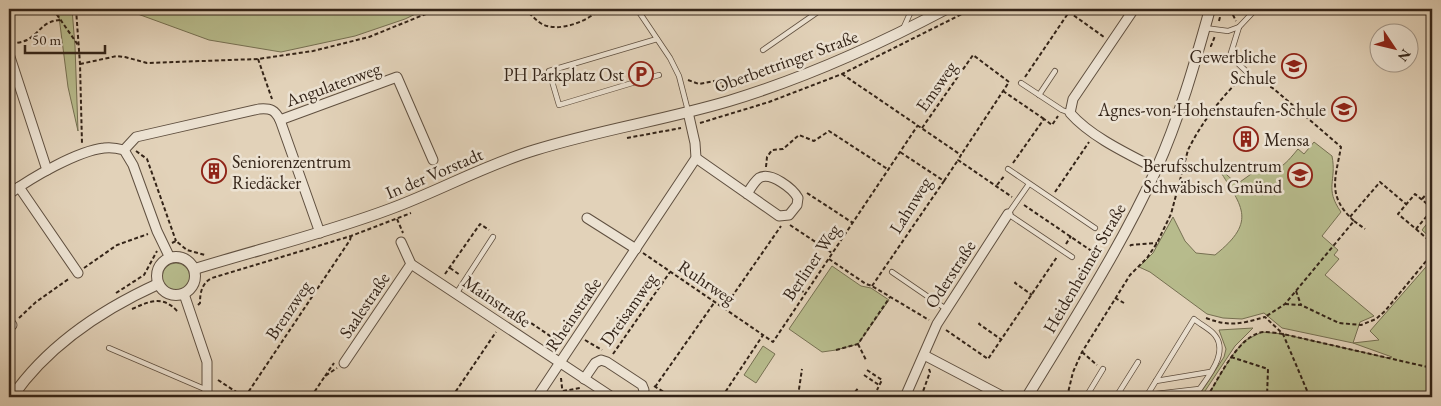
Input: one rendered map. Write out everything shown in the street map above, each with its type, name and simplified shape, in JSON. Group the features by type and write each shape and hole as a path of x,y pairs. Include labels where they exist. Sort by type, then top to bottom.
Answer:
{"street":[{"name":"Oberbettringer Straße","path":"688,112 772,87 832,65 946,9"},
{"path":"1134,9 1066,111 1078,122 1124,152 1157,169"},
{"name":"Heidenheimer Straße","path":"1028,397 1108,262 1157,169 1185,94 1210,9"},
{"path":"9,54 47,170"},
{"name":"Angulatenweg","path":"320,233 280,120 397,78 433,160"},
{"path":"124,150 136,137 259,109 269,108 274,111 280,120"},
{"path":"688,112 695,143 696,158 747,194 782,217 789,215 797,205 798,198 795,193 773,178 765,176 760,177 747,194"},
{"name":"In der Vorstadt","path":"194,269 320,233 393,208 529,151 590,133 688,112"},
{"path":"9,194 47,170 82,154 102,148 114,147 124,150 133,165 170,258"},
{"name":"Rheinstraße","path":"537,397 696,158"},
{"path":"19,186 78,273"},
{"name":"Oderstraße","path":"905,397 937,324 1008,214"},
{"path":"588,218 636,249"},
{"path":"401,242 411,264"},
{"path":"176,256 187,260 194,269 195,281 193,286 184,294 172,295 158,284 157,272 164,261 170,258 176,256"},
{"name":"Mainstraße","path":"411,264 612,397"},
{"name":"Saalestraße","path":"344,363 411,264"},
{"path":"12,397 34,369 54,348 119,303 158,284"},
{"path":"184,294 207,362 208,394"},
{"path":"924,354 1004,397"},
{"path":"584,379 595,362 609,359 642,384 644,390 642,397"}],"lane":[{"path":"637,9 670,58 679,76 688,112"},
{"path":"763,50 822,9"},
{"path":"902,32 912,9"},
{"path":"1247,72 1230,56 1240,27 1256,9"},
{"path":"1204,28 1228,31 1240,27"},
{"path":"657,38 548,71 559,105 659,75"},
{"path":"1039,95 1055,71"},
{"path":"1021,83 1066,111"},
{"path":"1008,169 1095,228"},
{"path":"1030,184 1008,214 1072,257"},
{"path":"456,294 494,235"},
{"path":"892,272 946,310"},
{"path":"1147,396 1194,320 1214,333 1221,348 1219,358 1194,397"},
{"path":"110,348 208,394"},
{"path":"1116,397 1138,362"},
{"path":"1086,397 1103,369"},
{"path":"1156,381 1210,372"},
{"path":"1147,396 1199,388"}],"path":[{"path":"53,9 80,47"},
{"path":"76,9 80,47 82,154"},
{"path":"80,64 117,56 147,63 258,59 313,50 370,37 438,9"},
{"path":"524,9 542,24 556,28 580,22 600,9"},
{"path":"626,138 691,126 769,102 842,74 972,9"},
{"path":"1230,9 1240,27"},
{"path":"944,181 1012,77 1021,83 1069,12 1112,42"},
{"path":"9,45 26,40 45,24 53,20 61,20"},
{"name":"Emsweg","path":"922,128 972,55 1009,82"},
{"path":"258,59 274,103"},
{"path":"1067,397 1073,372 1082,352 1130,275 1147,258 1157,243 1171,214 1192,141 1232,87 1247,72 1274,89 1341,147 1334,184 1336,195 1340,206 1354,221 1365,229"},
{"name":"Emsweg","path":"842,74 961,155"},
{"path":"679,76 699,84 720,80 732,113"},
{"path":"1003,91 1052,124 1066,111"},
{"path":"997,186 1044,120"},
{"name":"Berliner Weg","path":"763,335 773,342 918,125"},
{"path":"765,176 766,158 772,150 783,149 799,135 814,141 829,131 889,170"},
{"path":"1051,198 1096,134"},
{"path":"124,150 134,150 141,153 147,159 176,241 187,250 205,254 212,278"},
{"name":"Lahnweg","path":"872,286 944,181 900,152"},
{"path":"433,160 444,187"},
{"path":"958,160 1108,262"},
{"path":"1350,217 1380,182 1406,204"},
{"path":"1422,200 1432,188"},
{"path":"798,198 808,192 852,223"},
{"path":"1416,229 1432,209 1415,194 1398,214 1432,243"},
{"path":"130,310 155,301 172,305 178,312 200,303 202,288 206,281 212,278 351,236 414,212"},
{"path":"397,219 404,234 401,242"},
{"path":"724,308 784,221 832,253"},
{"path":"1194,320 1205,317 1218,323 1241,324 1265,317 1285,304 1354,221"},
{"path":"440,283 480,224 494,235"},
{"name":"Brenzweg","path":"244,397 351,236"},
{"path":"828,259 866,284 937,324 988,359 1071,236"},
{"path":"164,246 176,241"},
{"path":"1126,252 1131,245 1157,243"},
{"name":"Ruhrweg","path":"636,249 763,335"},
{"path":"1285,304 1301,305 1339,323 1361,325 1376,320 1432,254"},
{"path":"450,268 570,349 586,340 609,359"},
{"name":"Dreisamweg","path":"609,359 670,272"},
{"path":"1016,282 1032,295"},
{"path":"800,290 806,293"},
{"path":"1296,290 1301,305"},
{"path":"836,350 858,344 890,297"},
{"path":"1115,298 1124,303"},
{"path":"672,397 655,387 714,302"},
{"path":"1265,317 1284,334 1308,393 1314,397"},
{"path":"980,323 1002,340"},
{"path":"452,397 501,324"},
{"path":"1207,397 1230,357 1244,341 1262,332 1284,334 1432,368"},
{"path":"722,397 763,335"},
{"path":"858,344 866,360"},
{"path":"1082,352 1103,369"},
{"path":"921,397 930,372 924,354"},
{"path":"1230,357 1268,369 1267,397"},
{"path":"311,397 325,376 344,363"},
{"path":"560,363 563,397"},
{"path":"797,397 802,369"},
{"path":"877,390 882,380 869,371 865,376 879,385"},
{"path":"218,380 244,397"},
{"path":"562,391 592,385"},
{"path":"851,397 859,387"}],"green space":[{"path":"58,9 72,9 78,131 68,87"},
{"path":"165,9 426,9 405,19 355,36 281,52 209,40 135,13"},
{"path":"1314,142 1332,156 1333,197 1341,212 1322,236 1338,250 1334,255 1339,259 1325,275 1374,316 1360,322 1353,343 1282,328 1264,313 1242,319 1223,318 1207,314 1150,272 1139,267 1153,253 1173,217 1185,241 1196,253 1215,255 1229,243 1237,232 1242,212 1239,203 1217,166 1237,184 1254,172 1269,172 1279,168 1298,149 1304,154"},
{"path":"1432,217 1432,239 1422,230"},
{"path":"1432,260 1432,397 1207,397 1231,357 1244,341 1262,332 1283,334 1388,358 1392,357 1353,343 1379,340 1370,331"},
{"path":"176,263 186,267 190,277 186,287 176,291 166,287 162,277 166,267"},
{"path":"832,266 861,286 871,288 889,300 858,344 822,352 789,329"},
{"path":"1253,328 1235,346 1201,397 1198,397 1224,357 1226,349 1219,330"},
{"path":"763,346 775,354 756,383 744,375"}],"place":[{"name":"Gewerbliche Schule","path":"1294,66"},
{"name":"PH Parkplatz Ost","path":"641,74"},
{"name":"Agnes-von-Hohenstaufen-Schule","path":"1344,109"},
{"name":"Mensa","path":"1246,139"},
{"name":"Seniorenzentrum Riedäcker","path":"214,171"},
{"name":"Berufsschulzentrum Schwäbisch Gmünd","path":"1300,175"}]}
